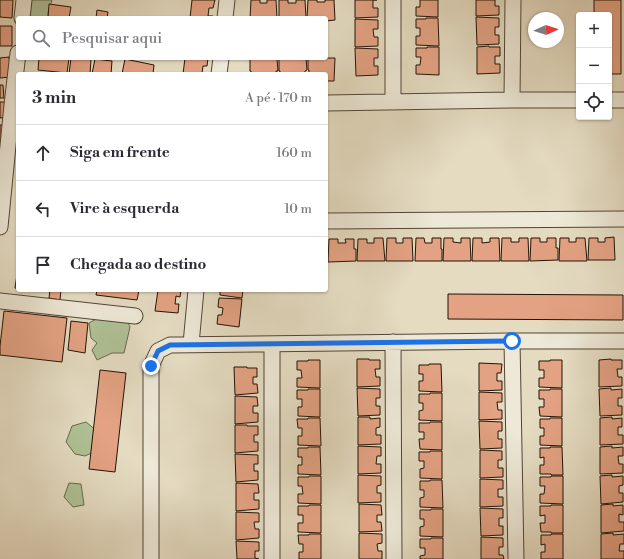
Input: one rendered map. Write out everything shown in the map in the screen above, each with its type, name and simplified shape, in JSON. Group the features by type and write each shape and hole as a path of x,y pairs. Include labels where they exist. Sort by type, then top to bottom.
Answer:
{"street":[{"path":"22,16 24,0"},
{"path":"225,16 227,0"},
{"path":"393,0 393,102"},
{"path":"512,100 513,0"},
{"path":"17,72 18,60"},
{"path":"219,72 221,60"},
{"path":"0,227 16,88"},
{"path":"328,103 576,100"},
{"path":"612,100 624,100"},
{"path":"328,221 624,219"},
{"path":"190,344 196,292"},
{"path":"0,301 135,316"},
{"path":"512,341 516,559"},
{"path":"151,559 151,366 158,351 170,345 624,341"},
{"path":"393,342 394,559"},
{"path":"272,344 272,559"}],"green space":[{"path":"31,0 52,0 48,16 30,16"},
{"path":"98,318 126,319 130,327 124,353 112,353 97,360 92,350 97,343 91,338 89,323"},
{"path":"86,422 97,431 98,450 85,456 75,454 66,442 72,426"},
{"path":"69,483 81,484 84,505 73,507 64,497"}],"building":[{"path":"0,0 13,0 12,18 0,17"},
{"path":"192,0 215,0 213,8 209,8 208,16 190,16"},
{"path":"251,0 260,0 260,3 267,3 267,0 276,0 277,16 250,16"},
{"path":"279,0 288,0 288,3 296,3 296,0 305,0 306,16 279,16"},
{"path":"308,0 325,2 325,0 334,0 335,20 328,21 328,16 307,16"},
{"path":"355,0 373,0 373,8 378,8 378,17 355,18"},
{"path":"420,0 438,0 438,17 416,16 416,7 420,7"},
{"path":"476,0 495,0 495,6 499,6 499,15 476,16"},
{"path":"594,0 621,0 621,74 612,74 612,12 594,12"},
{"path":"49,4 71,7 69,16 48,16"},
{"path":"97,10 108,12 107,16 96,16"},
{"path":"476,17 499,18 499,27 495,27 495,35 499,35 499,44 477,45"},
{"path":"438,18 439,46 416,45 416,36 420,36 420,28 416,28 416,19"},
{"path":"355,19 378,20 378,29 373,29 374,37 378,37 378,46 355,47"},
{"path":"0,26 12,26 12,46 0,46"},
{"path":"439,47 439,75 416,74 416,65 420,65 421,57 416,57 416,48"},
{"path":"477,47 500,47 500,56 495,56 495,64 500,64 500,73 477,74"},
{"path":"355,48 378,49 378,58 374,58 374,66 378,66 378,75 356,76"},
{"path":"9,57 11,77 0,78 0,58"},
{"path":"328,58 335,58 334,81 328,81 328,72 309,72 308,60 328,60"},
{"path":"39,60 69,60 67,72 38,70"},
{"path":"71,60 91,60 90,72 69,72"},
{"path":"95,60 112,61 111,72 92,72"},
{"path":"125,60 154,65 153,72 122,72"},
{"path":"185,60 208,60 207,66 203,66 202,72 183,72"},
{"path":"250,60 277,60 278,71 276,72 250,71"},
{"path":"279,60 306,60 307,70 305,72 279,71"},
{"path":"0,85 3,85 4,98 0,98"},
{"path":"0,102 6,102 8,117 0,118"},
{"path":"0,125 3,125 2,147 0,147"},
{"path":"614,237 615,260 588,260 589,238 598,238 598,242 605,242 605,238"},
{"path":"374,238 383,238 385,261 357,261 358,239 367,239 367,243 374,243"},
{"path":"387,238 396,238 396,243 403,243 403,238 412,238 413,261 386,261"},
{"path":"416,238 424,238 425,243 432,243 432,238 441,238 442,261 415,261"},
{"path":"444,238 453,238 453,242 461,243 461,238 470,238 471,261 443,261"},
{"path":"473,238 482,238 482,243 490,242 490,238 499,238 500,261 472,261"},
{"path":"502,238 511,238 511,242 519,242 519,238 528,238 529,261 501,261"},
{"path":"531,238 540,238 540,242 547,242 547,238 556,238 558,260 530,261"},
{"path":"560,238 569,238 569,242 576,242 576,238 585,238 587,261 559,261"},
{"path":"329,239 338,239 338,243 346,243 345,239 354,239 356,261 328,262"},
{"path":"50,292 61,292 60,300 49,298"},
{"path":"97,292 139,292 137,300 96,295"},
{"path":"158,292 181,292 180,297 176,296 175,304 179,304 178,313 155,311"},
{"path":"220,292 243,292 242,298 220,295"},
{"path":"448,294 623,295 623,320 448,319"},
{"path":"219,298 242,299 239,327 217,324 218,315 222,315 223,308 218,307"},
{"path":"4,311 67,318 62,362 0,355"},
{"path":"71,321 88,323 85,353 68,350"},
{"path":"357,359 380,360 380,369 375,369 376,377 380,377 380,386 357,387"},
{"path":"320,360 320,388 297,387 297,378 302,378 301,370 297,370 297,361"},
{"path":"562,360 562,388 539,387 539,378 544,378 544,370 539,370 539,361"},
{"path":"599,360 622,360 622,369 617,369 618,377 622,377 622,386 599,387"},
{"path":"479,363 502,364 501,373 497,373 497,381 502,381 502,390 479,391"},
{"path":"441,364 442,392 419,391 419,381 423,381 423,374 419,374 419,365"},
{"path":"234,367 257,368 257,377 253,377 253,384 257,384 258,393 235,395"},
{"path":"100,370 126,373 115,472 89,469"},
{"path":"357,388 380,389 380,398 376,398 376,406 380,406 380,415 358,416"},
{"path":"611,388 611,390 622,389 622,398 618,398 618,406 622,406 622,415 600,416 599,389"},
{"path":"320,389 320,417 298,416 298,407 302,407 302,399 297,399 297,390"},
{"path":"562,389 562,417 540,416 539,407 544,407 544,399 539,399 539,390"},
{"path":"479,392 502,393 502,402 497,402 498,410 502,410 502,419 479,420"},
{"path":"442,393 442,421 419,420 419,411 423,410 423,403 419,403 419,394"},
{"path":"235,396 257,397 258,406 253,406 253,413 258,413 258,422 235,424"},
{"path":"358,417 370,417 370,419 380,418 380,427 376,428 376,435 381,435 381,444 358,445"},
{"path":"612,417 612,419 622,418 622,427 618,427 618,435 623,435 623,444 600,445 600,418"},
{"path":"320,418 321,446 298,445 298,436 302,436 302,428 298,428 297,419"},
{"path":"562,418 562,446 540,445 540,436 544,436 544,428 540,428 540,419"},
{"path":"479,421 502,422 502,431 498,431 498,439 502,439 502,448 480,449"},
{"path":"442,422 442,450 420,449 419,439 424,439 424,432 419,432 419,423"},
{"path":"235,425 258,426 258,435 254,435 254,442 258,442 258,451 235,453"},
{"path":"358,446 381,447 381,456 377,456 376,464 381,464 381,473 358,474"},
{"path":"612,446 612,448 623,447 623,456 618,456 619,464 623,464 623,473 600,474 600,447"},
{"path":"320,447 321,475 298,474 298,465 302,465 302,457 298,457 298,448"},
{"path":"562,447 563,475 540,474 540,465 544,465 544,457 540,458 540,448"},
{"path":"480,450 502,451 502,460 498,460 498,468 503,468 503,477 480,478"},
{"path":"442,451 442,479 420,478 420,469 424,468 424,461 419,461 419,452"},
{"path":"235,454 258,455 258,464 254,464 254,471 258,471 258,480 236,482"},
{"path":"358,475 381,476 381,485 377,486 377,493 381,493 381,502 358,503"},
{"path":"612,475 612,477 623,476 623,485 619,486 619,493 623,493 623,502 601,504 600,476"},
{"path":"321,476 321,504 298,503 298,494 303,494 302,486 298,486 298,477"},
{"path":"563,476 563,504 540,503 540,494 544,494 545,486 540,486 540,477"},
{"path":"480,479 503,480 503,489 498,489 498,497 503,497 503,506 480,507"},
{"path":"442,480 443,508 420,507 420,498 424,497 424,490 420,490 420,481"},
{"path":"236,483 258,484 259,493 254,493 254,500 259,500 259,509 236,511"},
{"path":"359,504 381,505 382,515 377,515 377,522 381,522 382,531 359,532"},
{"path":"613,504 613,506 623,505 623,515 619,514 619,522 624,522 624,531 601,533 601,505"},
{"path":"321,505 321,533 298,532 298,523 303,523 303,515 298,515 298,506"},
{"path":"563,505 563,533 541,532 540,523 545,523 545,515 540,516 540,506"},
{"path":"480,508 503,509 503,518 499,518 499,526 503,526 503,535 481,536"},
{"path":"443,509 443,537 420,536 420,527 424,526 424,519 420,519 420,510"},
{"path":"236,512 259,513 259,522 254,522 255,529 259,529 259,538 236,540"},
{"path":"359,533 382,534 382,543 377,544 378,551 382,551 382,559 359,559"},
{"path":"613,533 613,535 624,534 624,544 620,544 619,551 624,551 624,559 601,559 601,534"},
{"path":"321,534 321,559 299,559 299,552 303,552 303,544 299,544 298,535"},
{"path":"563,534 563,559 541,559 541,552 545,552 545,544 541,545 541,535"},
{"path":"481,537 503,538 503,547 499,547 499,555 503,555 504,559 481,559"},
{"path":"443,538 443,559 420,559 420,556 425,555 425,548 420,548 420,539"},
{"path":"236,541 259,542 259,551 255,551 255,558 259,559 237,559"}],"route":[{"path":"151,366 158,351 170,345 512,341"}]}
